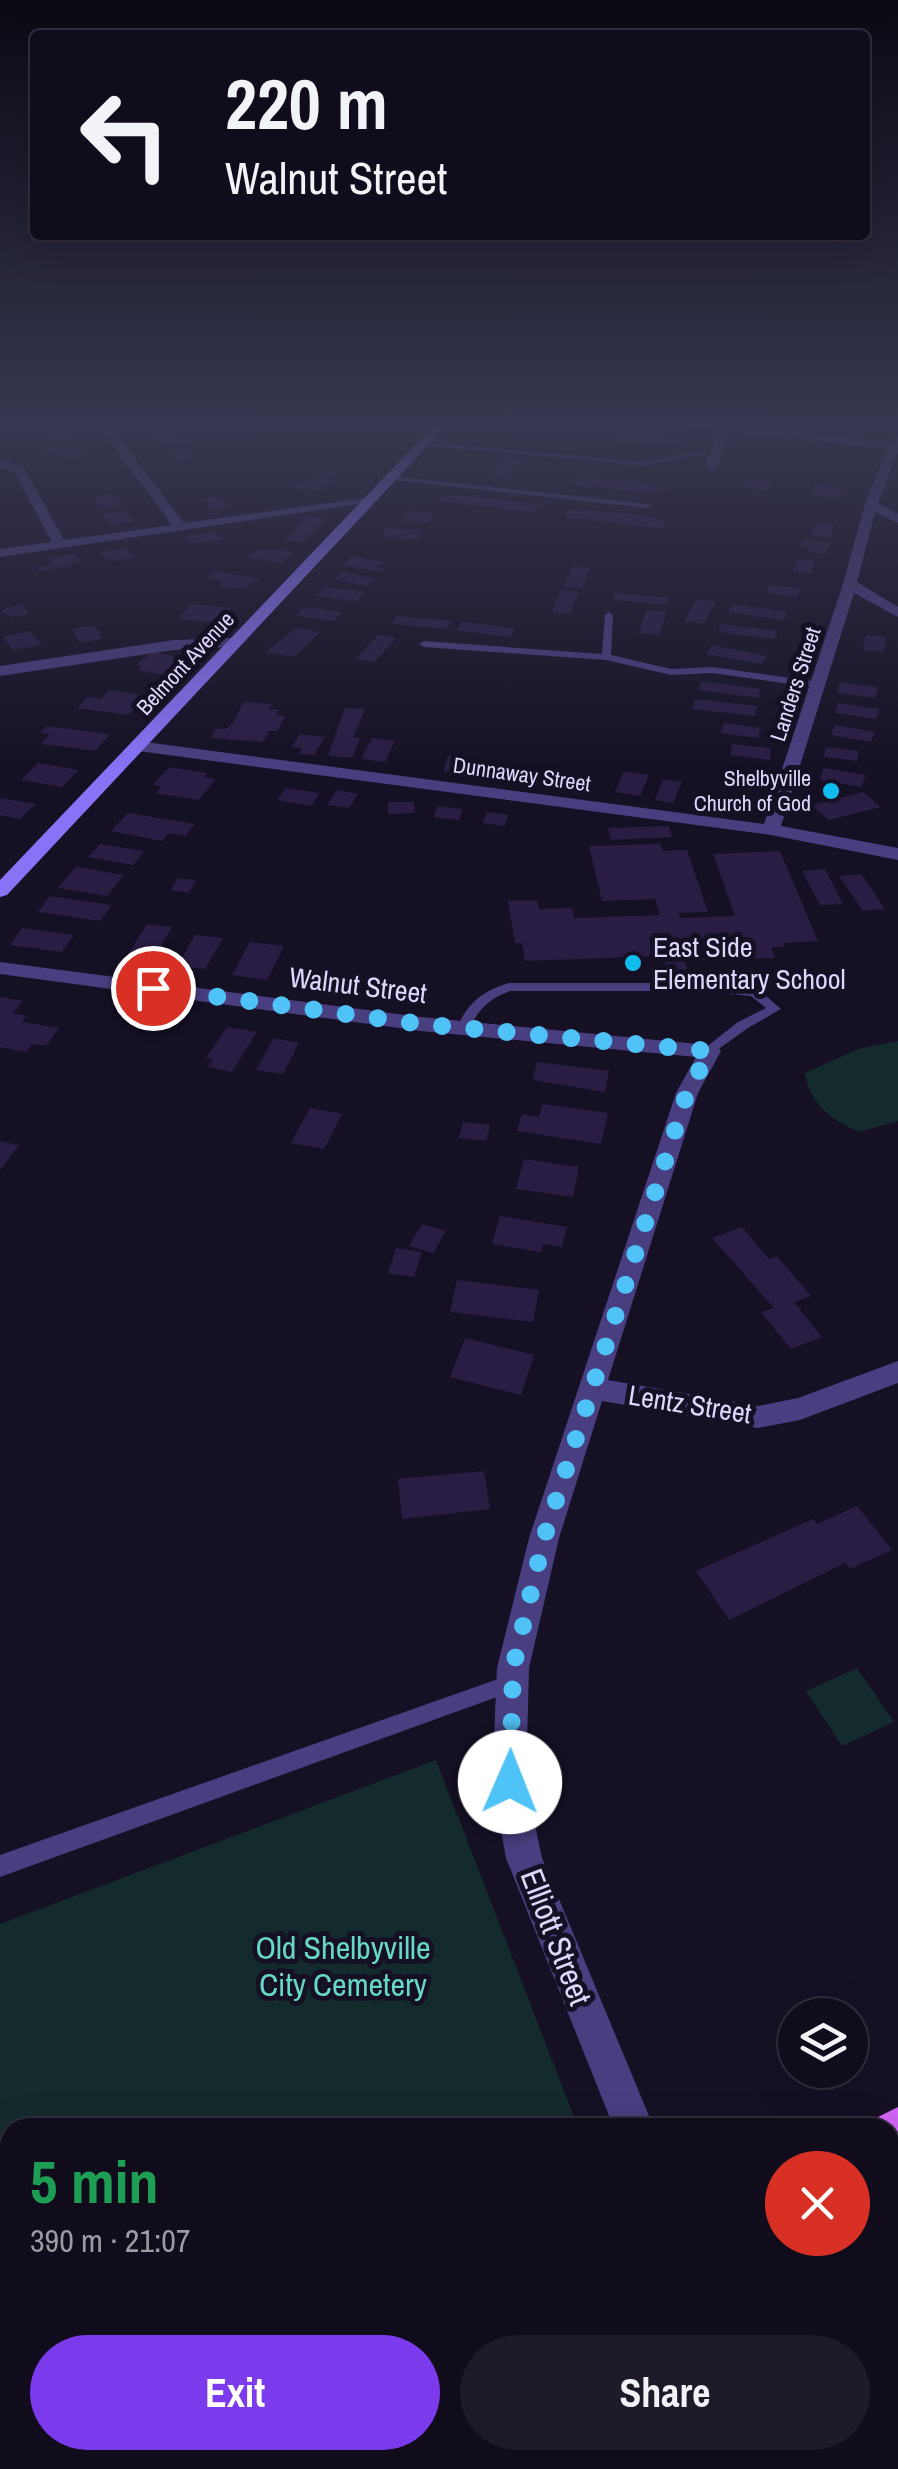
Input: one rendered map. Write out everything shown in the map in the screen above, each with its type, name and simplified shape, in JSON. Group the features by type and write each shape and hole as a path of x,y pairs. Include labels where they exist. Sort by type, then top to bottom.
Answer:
{"main road":[{"name":"Belmont Avenue","path":"0,890 337,537"}],"street":[{"path":"56,537 60,544"},
{"path":"0,553 105,537"},
{"name":"Landers Street","path":"772,830 862,537"},
{"path":"850,584 898,613"},
{"path":"0,671 174,645 235,643"},
{"name":"Dunnaway Street","path":"138,746 772,830 898,854"},
{"name":"Walnut Street","path":"0,968 463,1028 710,1051"},
{"name":"Elliott Street","path":"630,2118 524,1858 510,1782 512,1683 544,1538 687,1093 710,1051"},
{"name":"Lentz Street","path":"594,1389 758,1417 800,1409 898,1372"}],"lane":[{"path":"606,657 609,615"},
{"path":"424,644 606,657 671,672 712,670 818,685"},
{"path":"463,1028 472,1006 484,996 509,987 703,987 755,994 775,1009 743,1024 710,1051"},
{"path":"0,1866 512,1683"}],"green space":[{"path":"898,1041 898,1121 859,1132 839,1122 817,1102 805,1073 858,1049"},
{"path":"857,1668 894,1722 842,1746 806,1691"},
{"name":"Old Shelbyville City Cemetery","path":"436,1760 575,2118 0,2118 0,1924"}],"building":[{"path":"187,537 224,540 192,543"},
{"path":"287,537 309,537 304,542 284,540"},
{"path":"805,539 831,543 824,554 800,547"},
{"path":"126,548 134,557 115,561 105,559 99,552"},
{"path":"255,550 294,552 283,563 247,558"},
{"path":"75,554 80,562 71,563 73,566 40,571 37,567 52,564 49,558"},
{"path":"352,556 384,562 377,567 386,568 382,572 342,565"},
{"path":"797,559 815,561 811,574 793,572"},
{"path":"573,566 591,568 582,588 563,587"},
{"path":"214,571 261,579 243,589 218,586 224,581 206,578"},
{"path":"344,572 376,579 366,586 334,579"},
{"path":"769,585 800,588 797,597 766,593"},
{"path":"325,587 365,592 356,602 316,596"},
{"path":"561,590 579,592 570,614 552,612"},
{"path":"615,593 669,598 666,605 612,600"},
{"path":"697,599 716,602 703,624 684,621"},
{"path":"22,604 29,614 11,617 0,610"},
{"path":"190,604 231,608 220,623 179,619"},
{"path":"732,604 787,612 783,620 728,612"},
{"path":"305,607 342,612 334,621 296,616"},
{"path":"646,610 666,612 660,635 639,633"},
{"path":"397,616 452,621 447,629 392,624"},
{"path":"462,622 515,628 510,637 456,630"},
{"path":"722,624 778,631 775,639 718,632"},
{"path":"94,625 103,639 80,643 72,629"},
{"path":"296,628 320,632 294,657 266,652"},
{"path":"30,631 41,645 13,650 3,637"},
{"path":"378,635 396,638 374,662 356,659"},
{"path":"866,635 886,637 883,652 863,650"},
{"path":"712,645 767,656 761,664 706,654"},
{"path":"153,652 184,658 164,675 138,670 142,667 136,665"},
{"path":"701,681 761,689 758,698 698,690"},
{"path":"840,682 878,687 875,698 837,693"},
{"path":"109,690 147,696 129,715 77,708 88,697 101,699"},
{"path":"695,699 757,706 755,716 692,709"},
{"path":"243,702 272,704 269,709 279,710 276,715 285,716 277,731 269,731 263,742 210,738 215,729 226,729 234,722"},
{"path":"838,703 879,709 876,719 835,713"},
{"path":"345,708 365,709 353,738 360,738 352,758 328,756"},
{"path":"724,723 761,728 758,738 720,733"},
{"path":"835,725 875,732 871,742 831,735"},
{"path":"47,726 110,734 95,751 41,744 50,734 40,733"},
{"path":"300,734 325,737 314,755 299,754 302,748 292,747"},
{"path":"372,738 395,741 385,762 361,759"},
{"path":"732,744 771,748 770,760 730,755"},
{"path":"826,747 859,751 857,761 824,757"},
{"path":"449,755 467,757 462,773 443,771"},
{"path":"38,763 79,770 62,787 21,780"},
{"path":"169,767 207,773 204,777 216,779 199,800 156,793 161,786 153,785"},
{"path":"824,768 866,775 861,787 820,780"},
{"path":"624,771 649,775 640,796 615,792"},
{"path":"663,779 682,782 673,803 655,800"},
{"path":"286,788 320,793 311,806 277,800"},
{"path":"337,790 358,794 349,808 327,805"},
{"path":"863,792 881,807 829,820 811,805"},
{"path":"0,798 36,804 20,819 0,815"},
{"path":"388,802 414,802 415,813 388,814"},
{"path":"438,806 463,809 459,820 433,817"},
{"path":"487,812 509,815 504,826 482,823"},
{"path":"128,813 195,824 185,836 169,833 162,841 111,831"},
{"path":"669,826 672,837 611,840 608,828"},
{"path":"100,844 144,851 133,865 88,857"},
{"path":"660,844 663,851 687,850 708,912 678,913 680,918 735,916 713,854 780,851 818,941 771,947 775,958 685,961 690,978 670,979 663,956 525,961 522,943 515,943 508,901 537,900 539,909 572,908 574,918 660,915 655,899 602,901 589,846"},
{"path":"76,867 124,875 107,896 58,888"},
{"path":"825,869 843,904 820,905 802,871"},
{"path":"861,874 885,909 863,911 839,876"},
{"path":"178,878 196,880 189,893 171,890"},
{"path":"50,896 112,905 100,921 38,912"},
{"path":"147,924 172,927 151,962 125,959"},
{"path":"22,928 74,935 62,952 10,945"},
{"path":"195,935 223,938 205,969 177,966"},
{"path":"250,942 284,946 267,980 232,975"},
{"path":"0,997 23,1001 13,1013 26,1016 22,1022 59,1028 46,1046 32,1044 26,1052 0,1047"},
{"path":"227,1027 257,1032 232,1072 208,1067 213,1059 206,1058"},
{"path":"274,1038 299,1043 283,1074 256,1070"},
{"path":"537,1062 609,1071 605,1092 533,1080"},
{"path":"543,1104 608,1113 601,1144 517,1131 522,1114 539,1117"},
{"path":"310,1108 342,1114 324,1149 291,1143"},
{"path":"463,1122 490,1125 486,1141 459,1138"},
{"path":"0,1141 19,1145 0,1170"},
{"path":"524,1159 579,1167 573,1197 516,1189"},
{"path":"500,1216 567,1227 562,1247 543,1244 541,1252 492,1244"},
{"path":"422,1224 446,1231 433,1253 409,1246"},
{"path":"742,1227 769,1259 777,1256 811,1296 794,1302 822,1337 791,1349 761,1312 774,1308 712,1238"},
{"path":"396,1248 422,1252 414,1277 388,1273"},
{"path":"457,1280 539,1290 533,1322 450,1312"},
{"path":"465,1338 534,1355 521,1395 450,1377"},
{"path":"484,1471 490,1509 402,1519 398,1479"},
{"path":"857,1506 892,1550 850,1569 845,1563 729,1620 696,1571 813,1519 817,1524"}],"place":[{"name":"Shelbyville Church of God","path":"831,791"},
{"name":"East Side Elementary School","path":"633,963"}],"route":[{"path":"153,988 421,1024 710,1051 687,1093 544,1538 513,1668 510,1782"}]}
